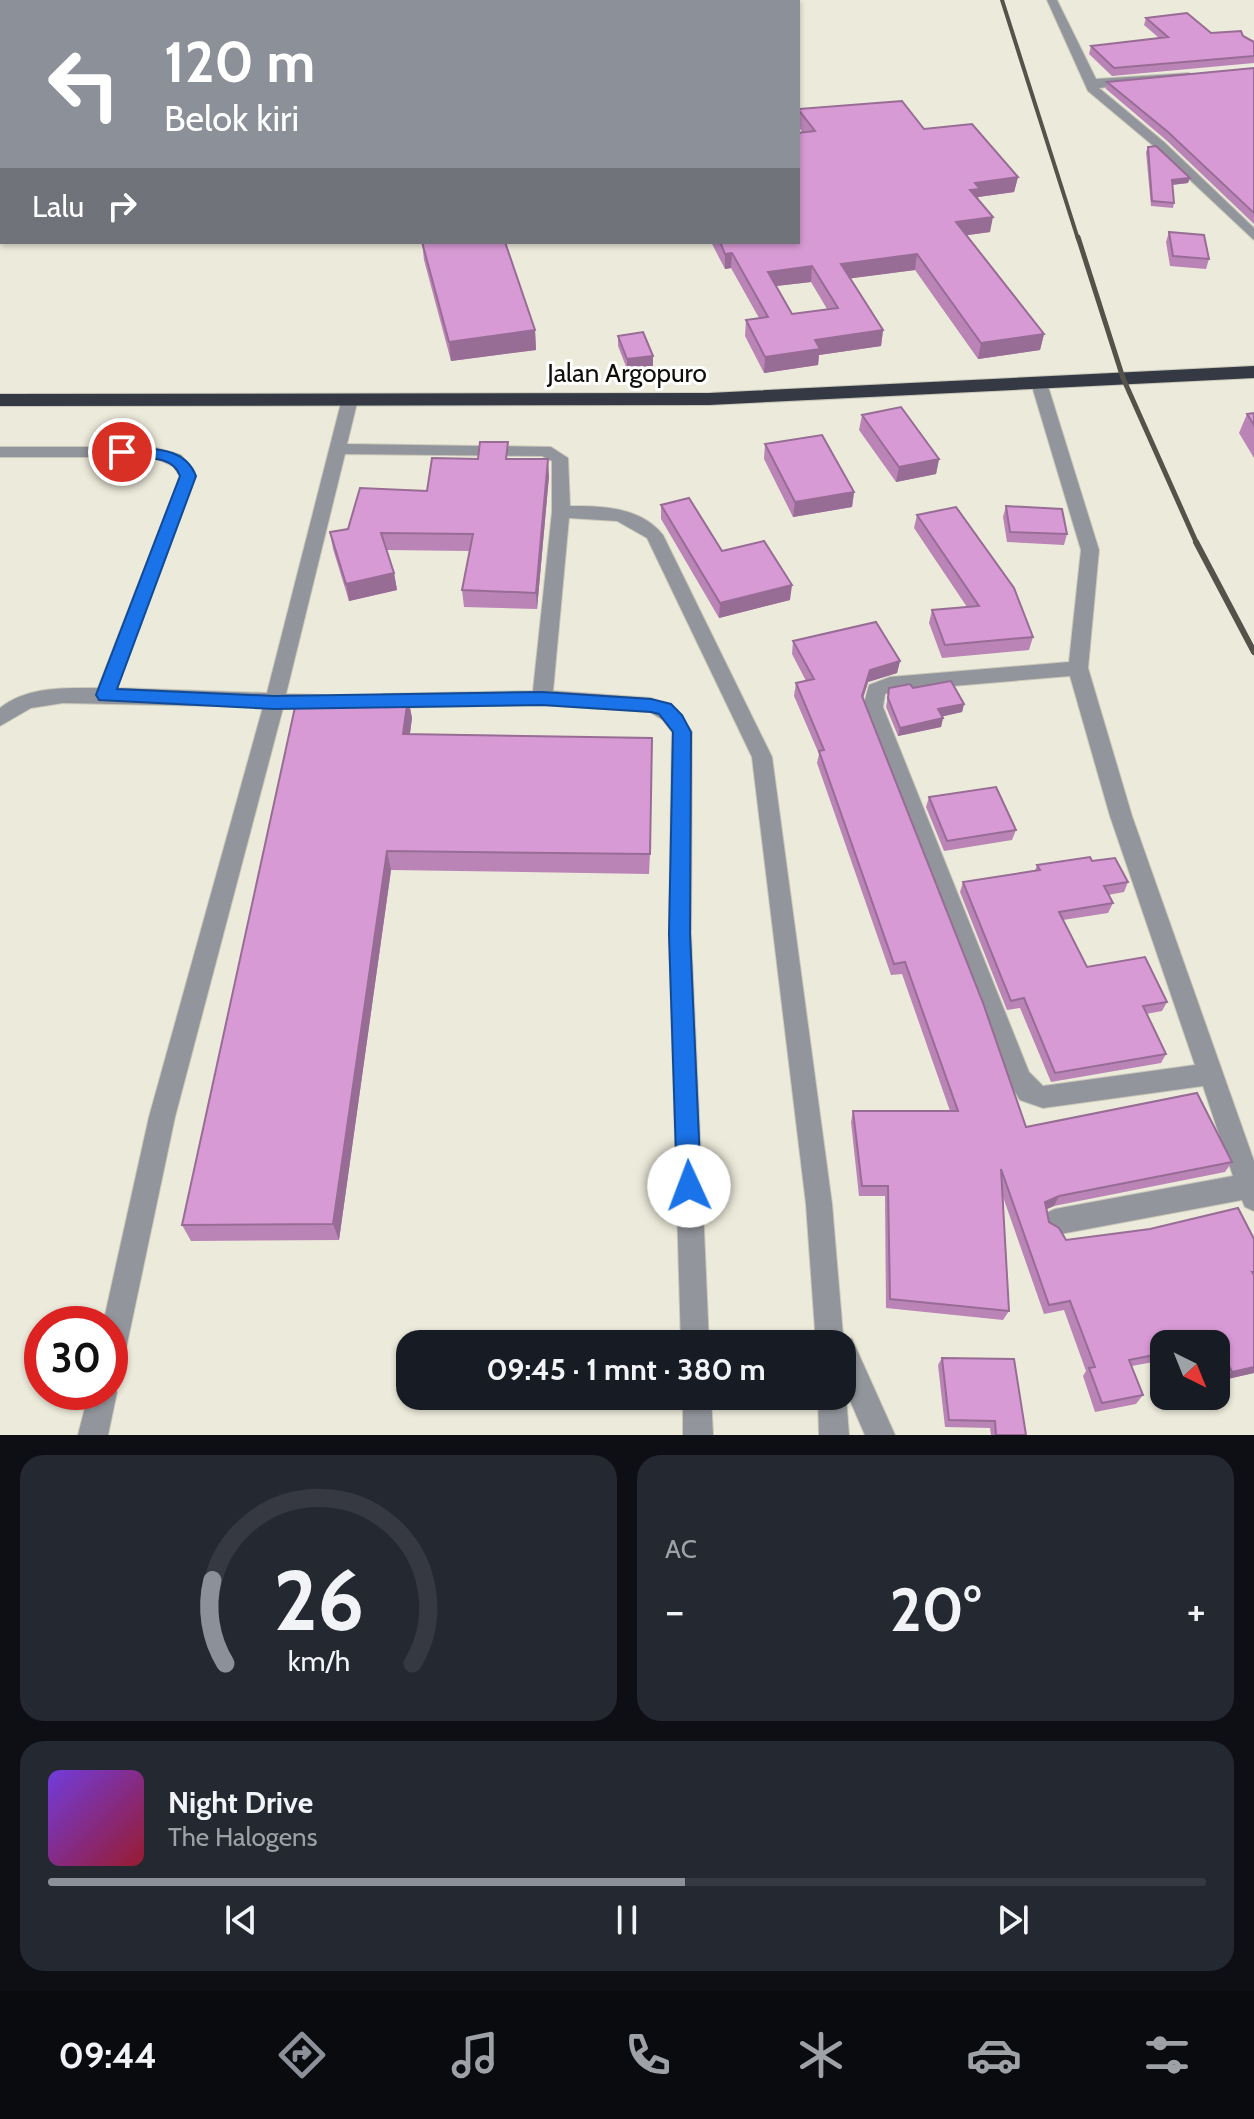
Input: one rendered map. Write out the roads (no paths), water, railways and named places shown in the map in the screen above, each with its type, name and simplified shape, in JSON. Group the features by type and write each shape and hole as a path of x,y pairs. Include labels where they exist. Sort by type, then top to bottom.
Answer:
{"highway":[{"name":"Jalan Argopuro","path":"0,400 709,399 1254,372"}],"street":[{"path":"1052,0 1093,84 1092,88 1160,145 1254,236"},
{"path":"1093,84 1196,74"},
{"path":"1039,383 1090,550 1078,668 1121,816 1252,1192 1055,1222"},
{"path":"121,1306 162,1117 274,703 350,399"},
{"path":"337,449 554,453 563,464 561,512 542,698"},
{"path":"0,452 153,452 171,456 184,465 188,476 105,695"},
{"path":"561,512 619,513 642,524 654,535 762,757 834,1330"},
{"path":"1078,668 890,684 876,690 873,707 1019,1079 1029,1092 1043,1097 1075,1095 1212,1074"},
{"path":"0,719 12,708 35,696 105,695 274,703 542,698 651,705 665,709 682,732 680,934 694,1330"},
{"path":"856,1384 880,1435"},
{"path":"93,1435 99,1410"},
{"path":"697,1410 698,1435"},
{"path":"833,1410 834,1435"}],"railway":[{"path":"1002,0 1078,239"},
{"path":"1078,237 1123,378 1197,543"},
{"path":"1197,543 1254,652"}]}
